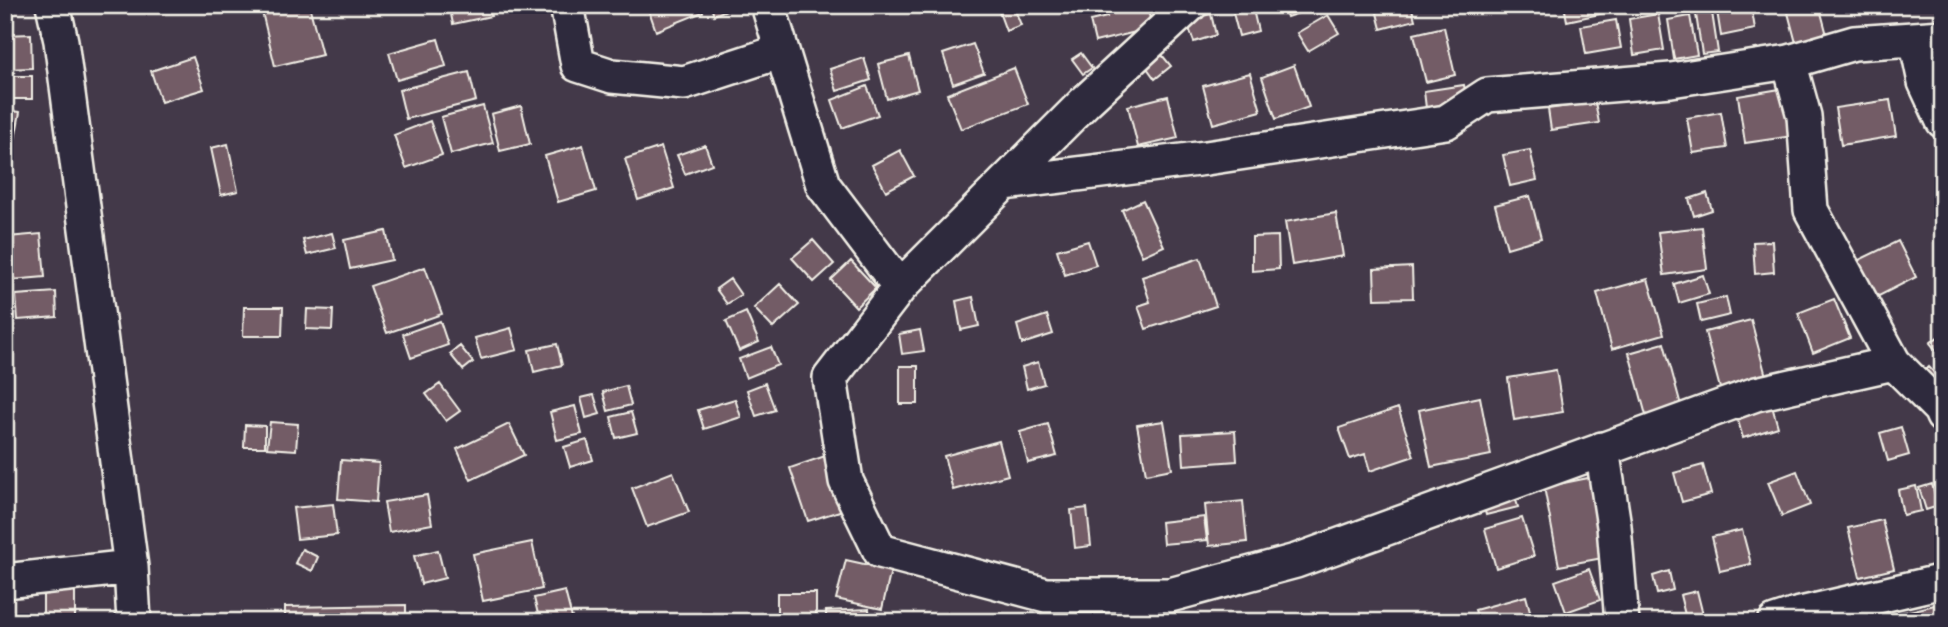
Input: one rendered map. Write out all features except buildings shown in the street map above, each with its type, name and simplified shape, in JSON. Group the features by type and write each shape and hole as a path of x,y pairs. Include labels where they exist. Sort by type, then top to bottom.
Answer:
{"street":[{"path":"53,5 61,41 131,567 134,622"},
{"path":"567,5 578,65 612,76 684,83 782,51"},
{"path":"768,5 823,185 900,287"},
{"path":"1190,5 1085,102 900,287 830,378 846,481 880,551 1046,595 1170,595 1296,561 1756,394 1895,363"},
{"path":"1004,183 1206,158 1446,122 1487,95 1671,80 1789,62 1854,43 1930,38 1925,82 1943,121"},
{"path":"1789,62 1804,116 1811,210 1895,363 1940,409 1943,416"},
{"path":"1602,449 1614,526 1622,622"},
{"path":"5,581 131,567"},
{"path":"1775,622 1943,581"}]}
